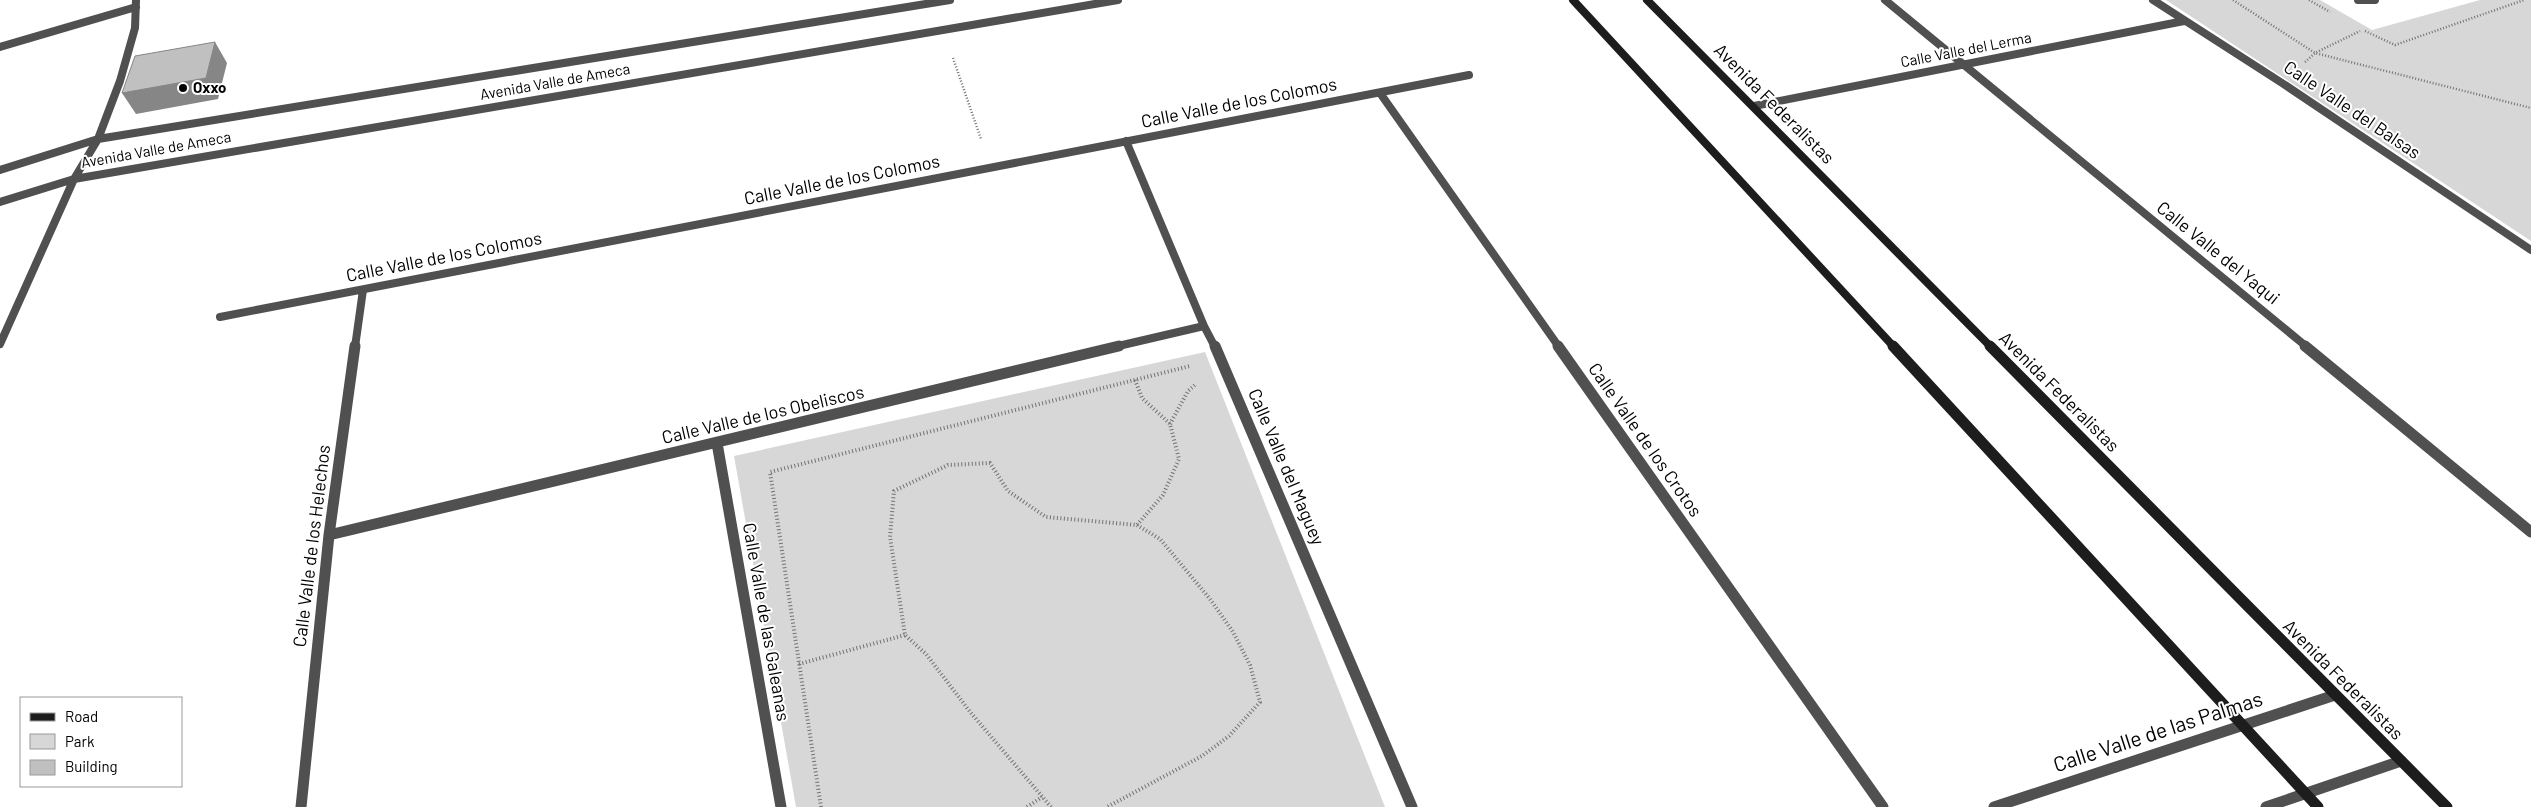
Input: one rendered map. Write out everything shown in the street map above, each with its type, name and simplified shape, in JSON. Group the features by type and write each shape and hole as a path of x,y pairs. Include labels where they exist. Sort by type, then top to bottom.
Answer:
{"street":[{"name":"Avenida Valle de Ameca","path":"0,170 98,139 950,0"},
{"name":"Avenida Valle de Ameca","path":"0,202 74,178 1118,0"},
{"path":"1573,0 2241,726 2318,807"},
{"name":"Avenida Federalistas","path":"1647,0 2447,807"},
{"name":"Calle Valle del Yaqui","path":"1884,0 2531,532"},
{"name":"Calle Valle del Balsas","path":"2153,0 2282,82 2531,250"},
{"path":"2358,0 2376,0"},
{"path":"0,47 136,3 133,37 120,81 98,139 74,178 0,344"},
{"name":"Calle Valle del Lerma","path":"1754,106 2184,21"},
{"name":"Calle Valle de los Colomos","path":"220,317 1469,75"},
{"name":"Calle Valle de los Crotos","path":"1380,93 1883,807"},
{"name":"Calle Valle del Maguey","path":"1126,141 1204,326 1221,358 1412,807"},
{"name":"Calle Valle de los Helechos","path":"301,807 330,534 363,290"},
{"name":"Calle Valle de los Obeliscos","path":"330,534 1204,326"},
{"name":"Calle Valle de las Galeanas","path":"717,443 781,807"},
{"name":"Calle Valle de las Palmas","path":"1994,807 2335,695"},
{"path":"2266,807 2401,761"}],"path":[{"path":"2233,0 2315,53 2531,108"},
{"path":"2282,82 2315,53 2362,30 2395,44 2524,0"},
{"path":"942,29 991,168"},
{"path":"821,807 770,472 1221,358"},
{"path":"1170,424 1188,392 1221,358"},
{"path":"1135,380 1142,398 1170,424 1178,460 1163,495 1137,525"},
{"path":"1051,807 946,682 926,654 905,635 890,537 894,491 946,466 990,464 1008,491 1046,517 1137,525 1160,539 1224,618 1250,665 1260,702 1229,736 1208,752 1150,786 1107,807"},
{"path":"799,664 905,635"},
{"path":"1027,807 1042,797"}],"green space":[{"path":"2166,0 2320,0 2372,30 2480,0 2531,0 2531,241"},
{"path":"1205,352 1385,807 796,807 734,456"}],"building":[{"path":"215,42 206,78 122,93 135,56"}],"place":[{"name":"Oxxo","path":"183,88"}]}
